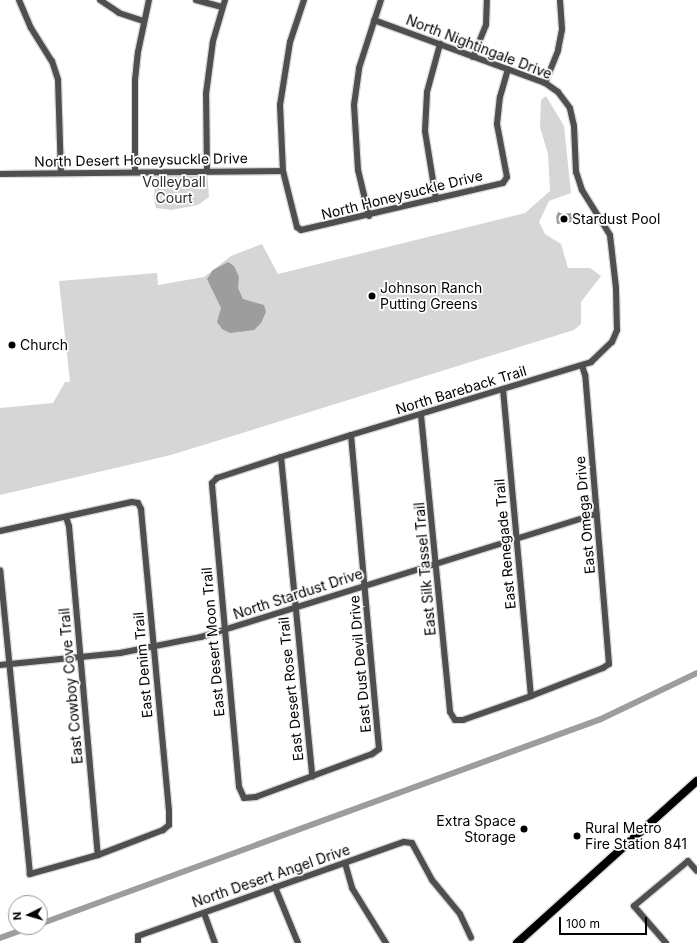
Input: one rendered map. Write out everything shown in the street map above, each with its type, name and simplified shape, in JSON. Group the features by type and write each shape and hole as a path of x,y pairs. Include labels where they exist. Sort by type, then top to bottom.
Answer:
{"main road":[{"path":"516,943 697,781"}],"street":[{"path":"19,0 31,28 52,61 58,80 61,173"},
{"path":"100,0 119,13 144,21"},
{"path":"134,172 135,80 144,21 149,0"},
{"path":"196,0 222,7"},
{"path":"207,171 206,94 214,40 225,0"},
{"path":"283,171 280,105 283,74 290,42 304,0"},
{"path":"369,216 358,170 354,105 359,68 381,0"},
{"path":"473,57 486,25 487,0"},
{"path":"545,83 558,50 562,29 560,0"},
{"name":"North Nightingale Drive","path":"374,20 545,83 558,92 570,108 574,126 576,172 582,190 603,221 610,240"},
{"path":"436,199 424,131 427,92 440,44"},
{"name":"North Honeysuckle Drive","path":"283,171 297,227 301,230 369,216 503,183 507,177 497,124 500,97 508,69"},
{"name":"North Desert Honeysuckle Drive","path":"0,174 283,171"},
{"name":"North Bareback Trail","path":"212,483 217,478 281,457 591,362 604,352 617,330 616,288 610,240"},
{"name":"East Omega Drive","path":"531,696 603,668 609,664 585,375 582,366"},
{"name":"East Renegade Trail","path":"503,389 531,696"},
{"name":"East Silk Tassel Trail","path":"421,415 450,712 455,720 463,720 531,696"},
{"name":"East Dust Devil Drive","path":"312,776 372,754 379,749 351,435"},
{"name":"East Desert Rose Trail","path":"281,457 312,776"},
{"name":"East Desert Moon Trail","path":"212,483 239,787 244,798 250,799 312,776"},
{"name":"East Denim Trail","path":"66,517 132,502 138,503 141,509 169,825 98,855"},
{"name":"North Stardust Drive","path":"0,665 81,658 154,647 224,631 365,584 596,514"},
{"path":"0,531 66,517"},
{"name":"East Cowboy Cove Trail","path":"66,517 69,526 98,855"},
{"path":"0,570 8,664 30,874 98,855"},
{"name":"North Desert Angel Drive","path":"138,943 138,936 404,842 412,843 432,880 460,914 471,938"},
{"path":"666,943 634,906 688,861 697,871"},
{"path":"345,863 352,888 386,943"},
{"path":"275,887 298,943"},
{"path":"204,912 215,943"}],"green space":[{"name":"Johnson Ranch Putting Greens","path":"546,96 564,126 571,193 549,201 539,222 545,234 561,244 568,268 590,268 601,276 581,302 581,324 574,330 171,455 0,495 0,408 53,403 65,382 70,382 59,281 157,273 158,285 204,277 231,256 262,244 278,274 525,213 550,191 548,154 540,127 541,100"},
{"name":"Volleyball Court","path":"156,171 207,171 209,197 198,205 171,210 156,208 154,198"}],"shaded area":[{"name":"Stardust Pool","path":"558,212 563,214 571,213 573,222 557,224 556,217"},
{"path":"228,262 234,266 239,277 238,288 243,299 264,305 266,312 261,323 254,330 230,333 222,329 217,322 221,308 207,279 213,270"}],"waterway":[{"path":"48,921 601,719 697,673"},
{"path":"0,938 8,935"}],"place":[{"name":"Stardust Pool","path":"564,219"},
{"name":"Johnson Ranch Putting Greens","path":"372,296"},
{"name":"Church","path":"12,345"},
{"name":"Extra Space Storage","path":"524,829"},
{"name":"Rural Metro Fire Station 841","path":"577,836"}]}
